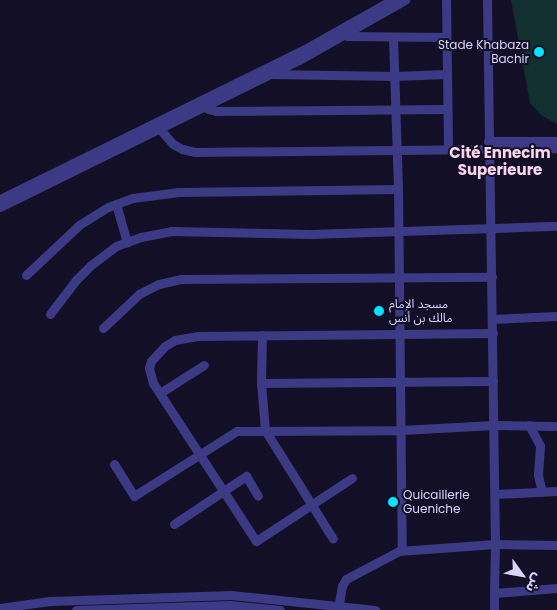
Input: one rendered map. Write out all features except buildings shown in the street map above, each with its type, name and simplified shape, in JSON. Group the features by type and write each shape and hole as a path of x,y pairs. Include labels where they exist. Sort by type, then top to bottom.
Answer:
{"street":[{"path":"0,199 202,103 328,38 392,0"},
{"path":"0,207 160,128 202,103 269,74 344,36 405,0"},
{"path":"446,0 448,149"},
{"path":"487,0 495,494 494,610"},
{"path":"344,36 446,37"},
{"path":"393,37 398,189 397,277 400,333 402,550"},
{"path":"269,74 395,76 446,74"},
{"path":"202,103 216,111 446,109"},
{"path":"160,128 172,144 195,152 448,149 488,144 557,141"},
{"path":"488,144 557,148"},
{"path":"26,275 79,224 116,204 162,193 398,189"},
{"path":"116,204 127,242"},
{"path":"50,314 70,286 91,265 116,246 171,231 310,234 557,226"},
{"path":"103,328 139,294 160,284 181,279 492,277"},
{"path":"492,319 557,316"},
{"path":"352,478 256,541 150,376 149,368 156,354 175,340 197,336 492,333"},
{"path":"262,335 262,383 265,430 334,539"},
{"path":"160,394 204,365"},
{"path":"262,383 400,384 493,381"},
{"path":"114,464 134,496 237,431 401,430 494,425 555,426"},
{"path":"529,425 540,446 538,476 542,492"},
{"path":"174,524 246,476 258,496"},
{"path":"495,494 557,491"},
{"path":"338,608 342,586 346,579 382,558 402,550 495,544 557,545"},
{"path":"494,593 557,588"},
{"path":"230,608 231,595"},
{"path":"0,608 231,595 338,608 375,610"},
{"path":"156,598 156,609"},
{"path":"76,610 230,608 280,610"}],"green space":[{"name":"Stade Khabaza Bachir","path":"511,0 557,0 557,124 541,115 530,103"}],"place":[{"name":"Stade Khabaza Bachir","path":"539,52"},
{"name":"مسجد الإمام مالك بن أنس","path":"379,311"},
{"name":"Quicaillerie Gueniche","path":"393,502"}],"district":[{"name":"Cité Ennecim Superieure","path":"500,160"}]}
